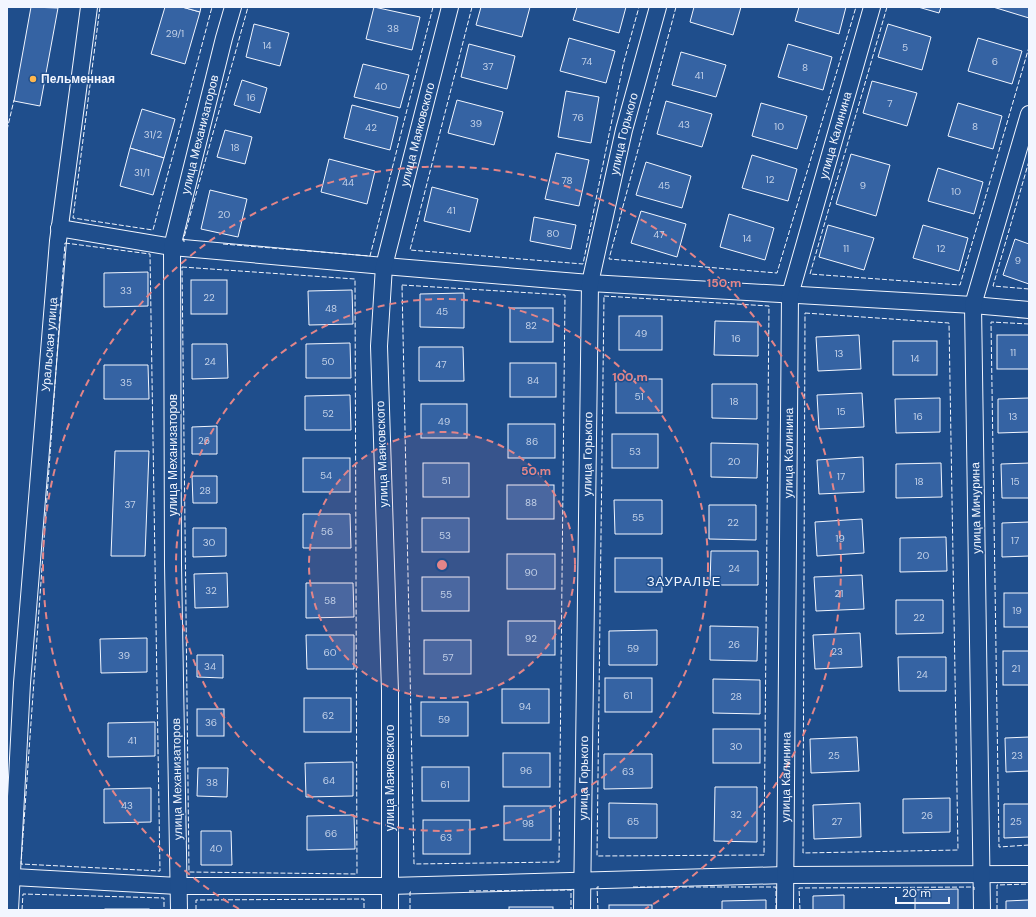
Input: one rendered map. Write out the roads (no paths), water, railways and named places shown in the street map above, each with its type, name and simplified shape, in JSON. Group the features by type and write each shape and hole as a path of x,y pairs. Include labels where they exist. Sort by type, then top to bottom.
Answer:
{"street":[{"name":"Уральская улица","path":"10,910 13,878 14,682 59,228 89,7"},
{"name":"улица Механизаторов","path":"179,910 173,565 172,248 233,7"},
{"name":"улица Маяковского","path":"390,910 390,691 379,346 384,266 450,7"},
{"name":"улица Горького","path":"582,910 590,283 624,130 658,7"},
{"name":"улица Калинина","path":"785,910 790,295 872,7"},
{"name":"улица Мичурина","path":"982,910 973,305 1029,114"},
{"path":"59,228 172,248 384,266 590,283 973,305 1029,310"},
{"path":"13,878 178,886 389,886 785,875 1029,874"}],"place":[{"name":"Пельменная","path":"33,79"}],"district":[{"name":"ЗАУРАЛЬЕ","path":"684,581"}]}
